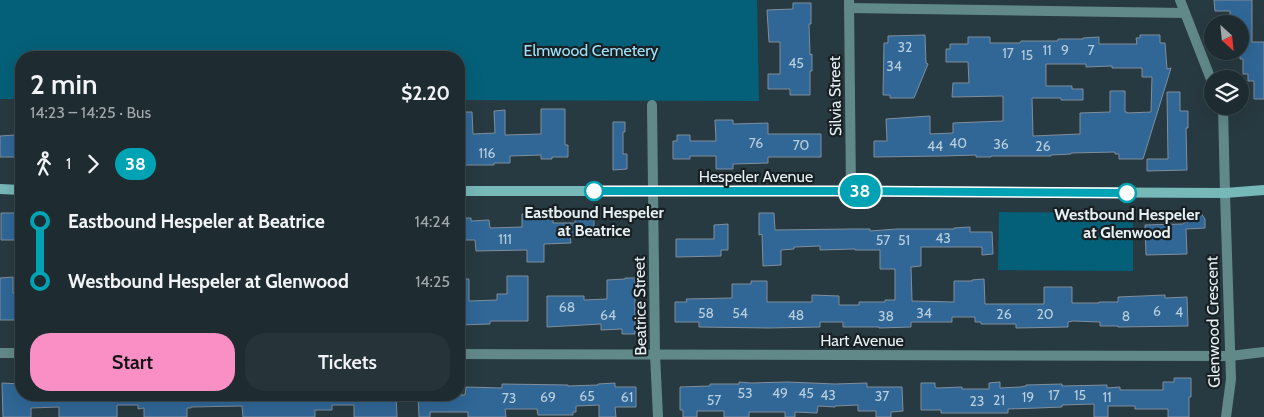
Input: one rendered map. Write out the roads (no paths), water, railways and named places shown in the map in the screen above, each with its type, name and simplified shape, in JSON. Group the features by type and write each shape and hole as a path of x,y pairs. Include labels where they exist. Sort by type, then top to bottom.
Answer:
{"main road":[{"path":"0,190 15,190"},
{"name":"Hespeler Avenue","path":"465,191 851,191 1225,194 1264,190"}],"street":[{"path":"1180,0 1207,70"},
{"path":"849,4 1185,12"},
{"name":"Silvia Street","path":"849,4 851,191"},
{"name":"Beatrice Street","path":"652,105 655,354 658,417"},
{"name":"Glenwood Crescent","path":"1223,115 1231,380 1226,417"},
{"name":"Hart Avenue","path":"465,354 1230,356 1264,352"},
{"path":"0,353 15,353"}],"place":[{"name":"Eastbound Hespeler at Beatrice","path":"594,191"},
{"name":"Westbound Hespeler at Glenwood","path":"1127,193"}],"park label":[{"name":"Elmwood Cemetery","path":"591,50"}]}
